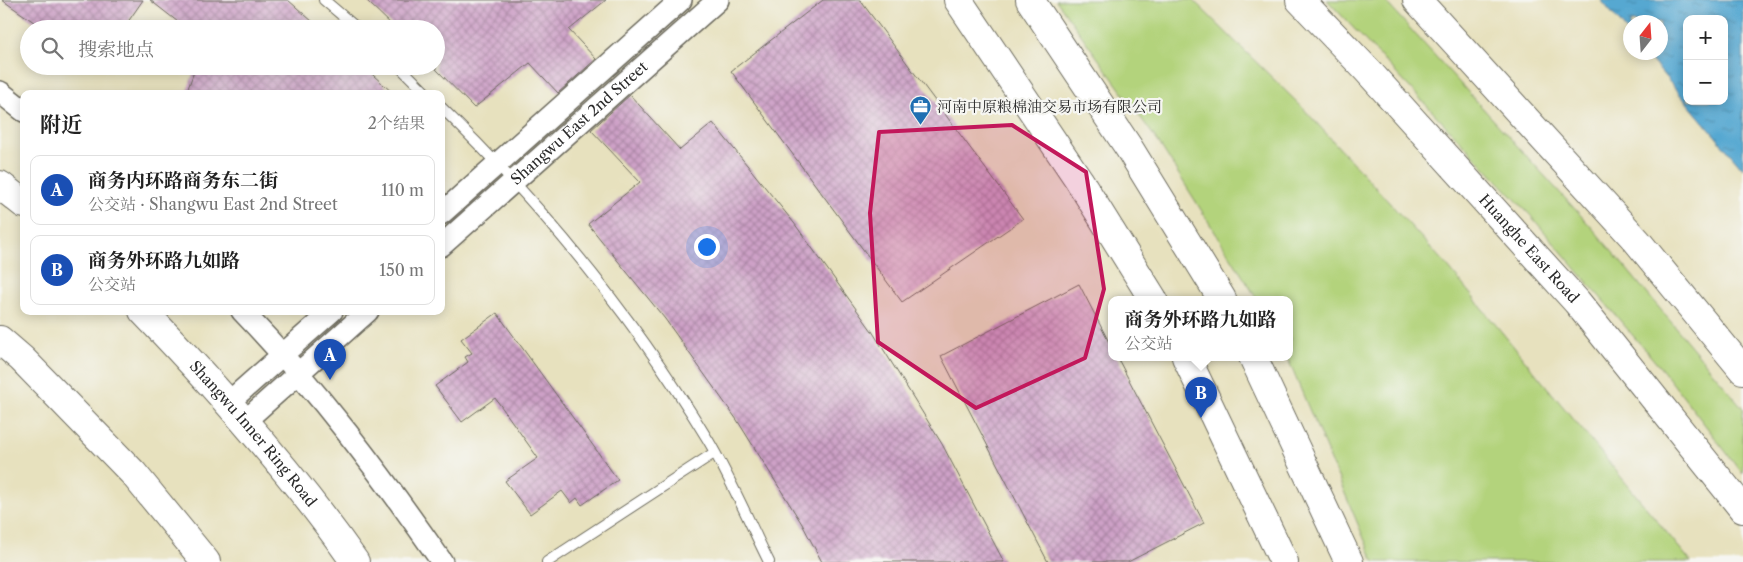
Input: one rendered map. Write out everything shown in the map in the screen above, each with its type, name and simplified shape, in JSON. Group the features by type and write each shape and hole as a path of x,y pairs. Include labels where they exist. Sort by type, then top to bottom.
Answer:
{"street":[{"name":"Shangwu East 2nd Street","path":"445,210 681,0"},
{"name":"Shangwu East 2nd Street","path":"445,242 718,0"},
{"path":"958,0 1084,188 1151,296"},
{"path":"1030,0 1140,164 1220,296"},
{"name":"Huanghe East Road","path":"1300,0 1367,70 1577,302 1743,509"},
{"path":"1417,0 1637,242 1743,370"},
{"path":"0,92 20,109"},
{"path":"0,185 20,201"},
{"name":"Shangwu Inner Ring Road","path":"147,315 237,411 286,469 355,562"},
{"path":"246,315 342,424 392,490 442,562"},
{"path":"237,411 283,355 328,315"},
{"path":"237,411 298,373 363,315"},
{"path":"0,340 22,359 133,473 206,562"},
{"path":"1188,361 1284,562"},
{"path":"1254,361 1349,562"}],"lane":[{"path":"324,0 347,20"},
{"path":"408,75 423,90"},
{"path":"445,112 541,213 626,318 714,453 769,562"},
{"path":"547,562 714,453"}],"highlighted area":[{"path":"1012,125 1086,172 1104,289 1085,358 976,408 878,342 870,213 879,132"}],"green space":[{"path":"1056,0 1193,0 1302,107 1449,268 1691,562 1374,562 1289,361 1293,361 1293,296 1255,296 1159,143"},
{"path":"1327,0 1384,0 1594,230 1743,408 1743,474 1664,372 1531,216"}],"water":[{"path":"1601,0 1743,0 1743,169 1689,105 1728,105 1728,15 1683,15 1683,98 1651,60 1668,60 1668,15 1623,15 1623,27"}],"building":[{"path":"2,0 143,0 129,20 31,20"},
{"path":"150,0 288,0 311,20 176,20"},
{"path":"366,0 606,0 569,30 596,59 558,93 530,63 474,108 442,75 445,75 445,20 387,20"},
{"path":"823,0 860,0 1023,219 902,302 731,71"},
{"path":"193,75 373,75 390,90 187,90"},
{"path":"630,95 680,150 713,123 794,223 872,331 942,444 1004,562 822,562 802,524 737,420 665,319 588,224 640,182 591,130"},
{"path":"1079,284 1108,340 1108,361 1119,361 1204,523 1128,562 1048,562 941,356"},
{"path":"497,313 618,480 582,505 577,498 571,503 562,491 530,514 505,481 538,458 495,398 462,422 435,386 468,362 465,357 472,353 461,339"}],"place":[{"name":"河南中原粮棉油交易市场有限公司","path":"921,126"},
{"name":"商务内环路商务东二街","path":"330,380"},
{"name":"商务外环路九如路","path":"1201,418"}]}
